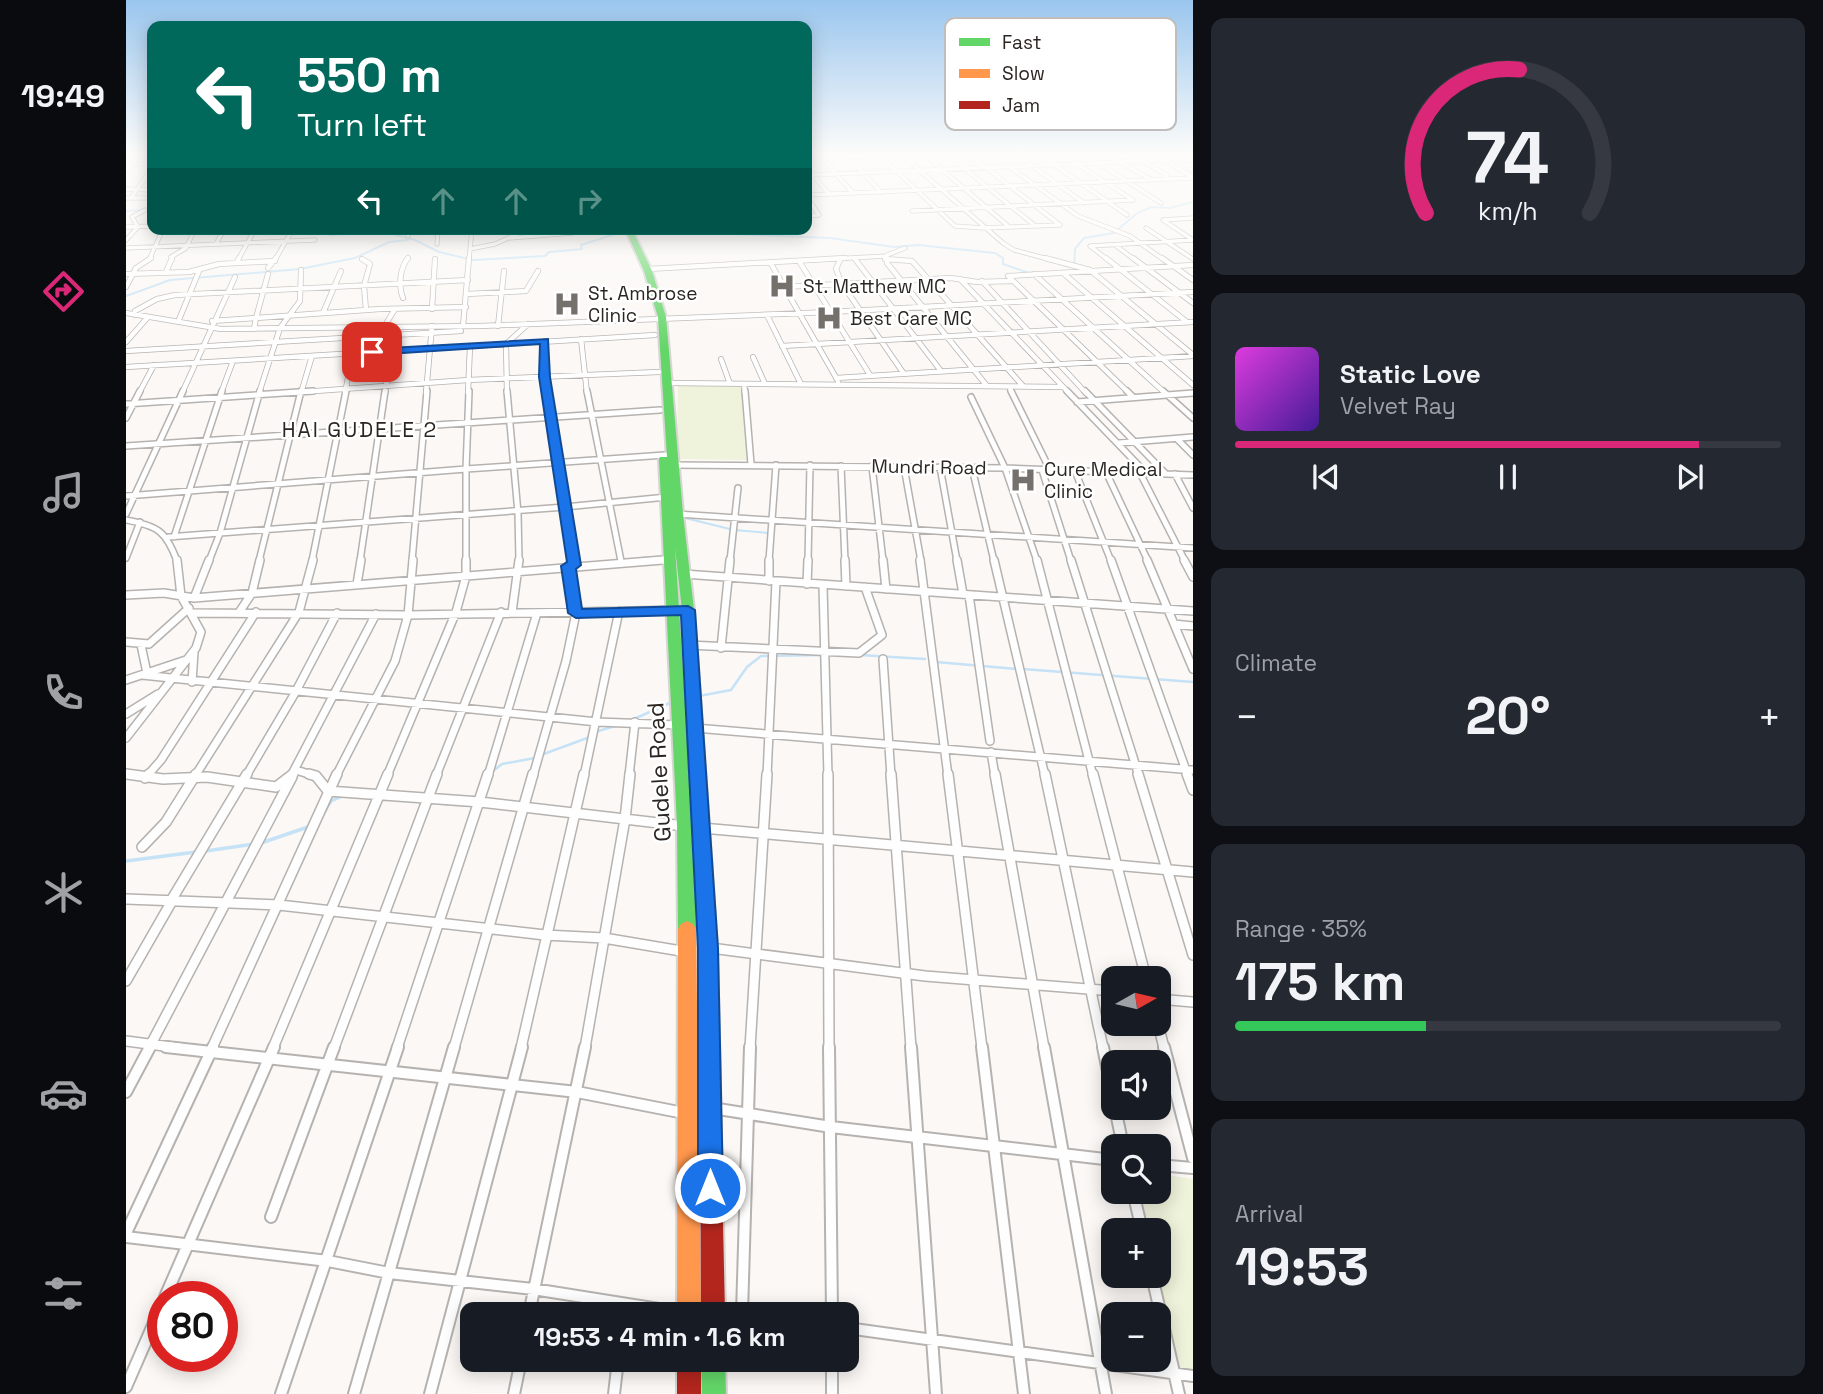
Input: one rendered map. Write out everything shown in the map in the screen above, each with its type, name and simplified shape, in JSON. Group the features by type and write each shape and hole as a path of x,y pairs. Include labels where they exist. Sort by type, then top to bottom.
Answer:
{"highway":[{"name":"Gudele Road","path":"627,235 658,317 655,335 663,378 660,410 684,574 679,725 688,953 688,1302"},
{"name":"Gudele Road","path":"628,235 648,269 658,317 668,461 667,497 671,559 688,645 695,728 708,948 713,1302"},
{"path":"689,1372 689,1394"},
{"path":"713,1372 714,1394"}],"street":[{"path":"134,220 138,227"},
{"path":"949,220 959,228 983,228 1060,225 1054,220"},
{"path":"974,220 1014,250 1090,270 1193,355"},
{"path":"1000,220 1008,227"},
{"path":"1028,220 1035,226"},
{"path":"1089,220 1117,230 1140,243 1193,280"},
{"path":"1163,220 1193,240"},
{"path":"126,227 147,226"},
{"path":"126,240 138,227"},
{"path":"1146,228 1193,259"},
{"path":"126,287 132,274 151,259 153,247 160,235"},
{"path":"166,272 173,261 171,257 187,245 192,235"},
{"path":"216,244 221,235"},
{"path":"237,262 252,235"},
{"path":"254,329 268,271 291,235"},
{"path":"437,244 438,235"},
{"path":"463,326 471,235"},
{"path":"470,249 483,248 516,235"},
{"path":"510,238 548,235"},
{"path":"126,248 315,240"},
{"path":"1191,324 1115,269 1090,246 1193,240"},
{"path":"1114,245 1193,303"},
{"path":"885,258 905,247"},
{"path":"403,298 399,284 403,271 401,266 408,258"},
{"path":"885,258 987,386"},
{"path":"362,259 370,264 364,286 366,310"},
{"path":"432,309 435,259"},
{"path":"855,259 941,371"},
{"path":"648,269 855,259 911,260 1023,386"},
{"path":"840,260 836,270 842,284 904,374"},
{"path":"126,274 200,271 237,262 275,261"},
{"path":"799,261 870,375"},
{"path":"769,262 840,385"},
{"path":"1133,397 1008,276 1193,265"},
{"path":"194,598 220,533 280,328 300,301 301,270"},
{"path":"178,322 200,271"},
{"path":"323,313 341,271"},
{"path":"498,326 504,271"},
{"path":"467,294 526,291 538,271"},
{"path":"1063,273 1193,385"},
{"path":"1034,274 1193,418"},
{"path":"126,514 234,277"},
{"path":"784,287 929,279 1012,281"},
{"path":"960,279 1119,443 1143,473 1193,577"},
{"path":"135,315 135,311 160,298 468,280"},
{"path":"982,281 1026,331 1166,474"},
{"path":"126,351 357,337 463,326 797,314 1193,292"},
{"path":"211,325 291,315 466,307"},
{"path":"384,327 395,309"},
{"path":"126,313 178,322 254,329 384,327 475,330 483,326"},
{"path":"767,315 801,384"},
{"path":"126,342 148,317"},
{"path":"512,612 519,570 516,465 505,379 506,344 528,324"},
{"path":"782,346 1093,327 1191,324"},
{"path":"142,848 166,822 299,612 307,588 335,432 358,327"},
{"path":"432,329 408,615 395,661 328,791 279,905 126,1235 328,1261 390,1273 533,1289 592,1302"},
{"path":"126,367 655,335"},
{"path":"581,339 584,375 603,459 621,562"},
{"path":"354,1394 525,807 576,613 565,508 545,377 545,341"},
{"path":"172,1281 332,911 456,612 466,576 470,346"},
{"path":"357,584 391,351"},
{"path":"836,378 1193,355"},
{"path":"240,611 252,593 299,391 312,356"},
{"path":"753,357 765,384"},
{"path":"721,359 730,383"},
{"path":"192,682 201,632 181,596 179,566 172,537 203,441 233,361"},
{"path":"126,418 154,365"},
{"path":"126,404 468,380 584,375 744,384 1063,387"},
{"path":"744,384 751,464"},
{"path":"1010,388 1046,470 1193,955"},
{"path":"1077,402 1193,393"},
{"path":"971,397 1005,468 1031,538 1087,761 1143,966"},
{"path":"126,446 660,410"},
{"path":"1119,443 1193,437"},
{"path":"1177,439 1193,455"},
{"name":"Mundri Road","path":"126,496 603,459 1193,475"},
{"path":"742,1302 746,1113 771,734 774,649 771,520 776,465"},
{"path":"807,584 810,465"},
{"path":"841,466 846,586"},
{"path":"872,466 886,589"},
{"path":"904,467 918,531 926,592 956,850 996,1145 1024,1394"},
{"path":"940,467 966,595 990,741"},
{"path":"972,468 1041,756 1104,1050"},
{"path":"1075,471 1189,769 1193,790"},
{"path":"1106,472 1141,544 1193,669"},
{"path":"1175,474 1193,508"},
{"path":"721,648 738,488"},
{"path":"126,520 159,529 172,537 366,520 565,508 667,497"},
{"path":"677,514 1193,548"},
{"path":"126,558 140,522"},
{"path":"126,595 194,598 571,565 671,559"},
{"path":"684,574 1193,611"},
{"path":"823,586 829,739 827,838 832,1302"},
{"path":"688,645 859,653 882,635 865,587"},
{"path":"126,642 141,645 155,640 191,610 408,615 456,612 681,611"},
{"path":"430,1394 458,1280 513,1087 545,935 597,722 619,611"},
{"path":"145,778 161,760 256,612"},
{"path":"271,1217 427,798 501,612"},
{"path":"126,981 208,843 239,782 295,693 337,613"},
{"path":"281,1394 328,1261 388,1070 480,802 537,613"},
{"path":"126,1092 376,614"},
{"path":"1174,624 1193,626"},
{"path":"141,645 144,674"},
{"path":"126,738 196,648"},
{"path":"883,659 936,1394"},
{"path":"126,680 186,660"},
{"path":"144,674 170,680 550,715 597,722 679,725"},
{"path":"126,714 161,692"},
{"path":"531,1302 577,1092 625,819 635,722"},
{"path":"695,728 890,742 1189,769"},
{"path":"859,1329 1101,1362 991,752"},
{"path":"126,774 145,778 194,777 276,787 294,773 316,776 328,791 480,802 685,826"},
{"path":"702,828 1010,853 1193,872"},
{"path":"126,899 279,905 545,935 604,938 688,953"},
{"path":"708,948 973,981 1034,987 1101,988"},
{"path":"1171,1000 1193,1002"},
{"path":"1161,1036 1193,1158"},
{"path":"126,1041 269,1059 388,1070 446,1080 577,1092 690,1114"},
{"path":"711,1108 831,1127 1101,1158"},
{"path":"1171,1166 1193,1168"},
{"path":"1155,1288 1179,1394"},
{"path":"126,1387 147,1339"},
{"path":"514,1394 518,1372"},
{"path":"614,1394 617,1372"},
{"path":"832,1372 832,1394"},
{"path":"1103,1372 1107,1394"},
{"path":"1162,1372 1193,1377"}],"green space":[{"path":"678,385 742,385 749,460 677,459"},
{"path":"1171,1176 1193,1179 1193,1373 1176,1371 1171,1349 1171,1302 1160,1302 1157,1288 1171,1288 1171,1218 1141,1218 1138,1204 1171,1204"}],"waterway":[{"path":"1074,272 1075,249 1084,238 1114,233 1129,220"},
{"path":"397,235 439,252 473,260 545,256 549,252 582,249 581,245 612,235"},
{"path":"759,235 830,238 894,247 918,245 995,253 1003,258 1003,264 1029,273"},
{"path":"126,296 170,280 300,269 355,258 389,242 408,240"},
{"path":"685,518 734,530 769,533"},
{"path":"699,696 731,690 747,667 761,656 822,655"},
{"path":"860,655 925,659"},
{"path":"936,662 1017,669"},
{"path":"1023,669 1193,682"},
{"path":"634,719 672,702"},
{"path":"595,732 615,726"},
{"path":"541,755 590,737"},
{"path":"493,771 502,764 535,758"},
{"path":"321,817 331,801 342,796"},
{"path":"446,804 470,805"},
{"path":"261,843 311,826"},
{"path":"206,851 254,844"},
{"path":"126,861 196,852"}],"traffic: fast":[{"path":"631,235 648,271 662,317 677,514 688,610 701,827"},
{"path":"664,459 685,826 687,929"},
{"path":"713,1372 714,1394"}],"traffic: slow":[{"path":"687,929 689,1302"}],"traffic: jam":[{"path":"701,827 708,948 713,1302"},
{"path":"689,1372 689,1394"}],"place":[{"name":"St. Matthew MC","path":"782,286"},
{"name":"St. Ambrose Clinic","path":"567,304"},
{"name":"Best Care MC","path":"829,318"},
{"name":"Cure Medical Clinic","path":"1023,480"}],"district":[{"name":"HAI GUDELE 2","path":"360,429"}],"route":[{"path":"372,352 545,341 545,377 574,565 568,566 576,613 688,610 708,948 710,1188"}]}
